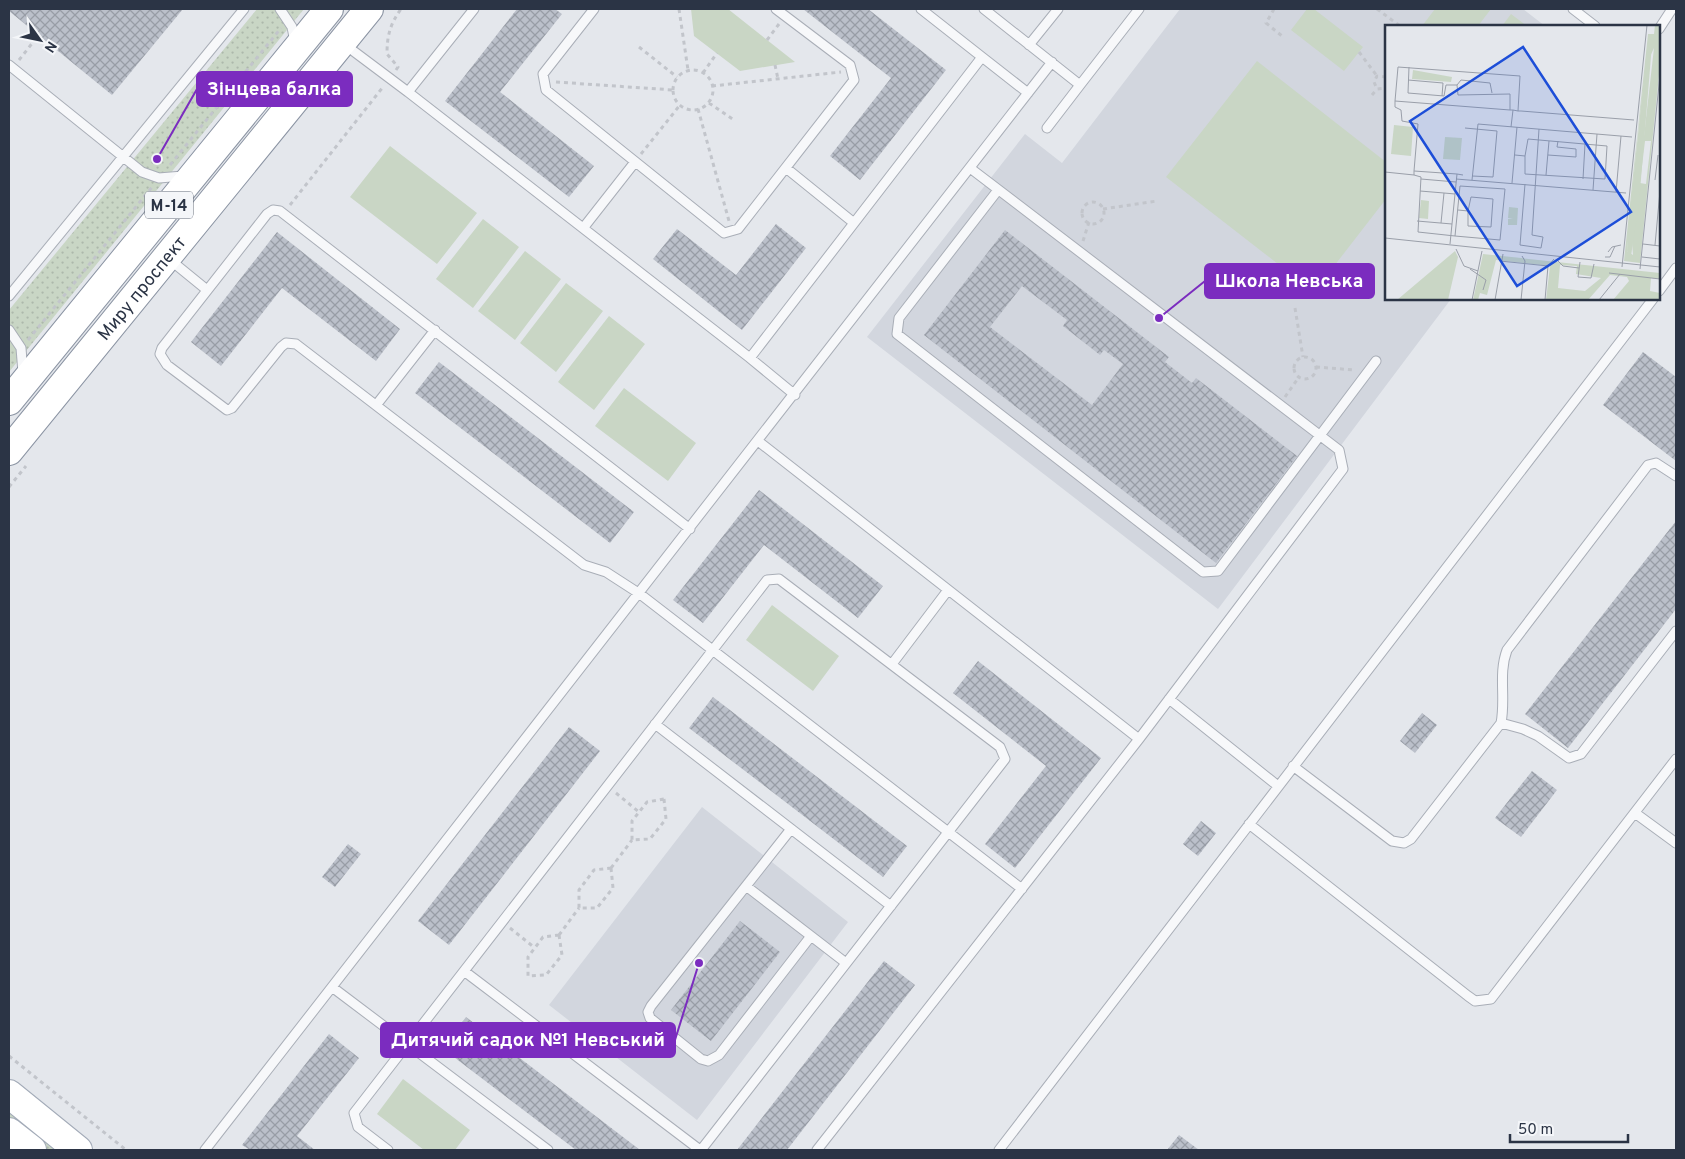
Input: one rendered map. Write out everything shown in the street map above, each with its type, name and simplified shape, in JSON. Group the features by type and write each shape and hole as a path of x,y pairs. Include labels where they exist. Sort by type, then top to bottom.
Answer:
{"main road":[{"name":"Миру проспект","path":"15,394 329,9"},
{"name":"Миру проспект","path":"9,451 369,9"},
{"path":"9,1094 78,1150"},
{"path":"9,1132 32,1150"}],"lane":[{"path":"9,296 244,9"},
{"path":"280,9 292,28 295,50"},
{"path":"408,92 474,9"},
{"path":"594,9 543,74 546,90 724,233 738,230 854,80 850,65 776,9"},
{"path":"921,9 1028,93"},
{"path":"984,9 1080,85"},
{"path":"1029,45 1058,9"},
{"path":"1047,128 1139,9"},
{"path":"1573,9 1594,25"},
{"path":"1660,27 1672,9"},
{"path":"342,42 584,227 795,395"},
{"path":"750,358 982,57"},
{"path":"208,1149 1052,62"},
{"path":"10,66 122,158 142,172 159,178 177,178 195,172"},
{"path":"584,227 635,162"},
{"path":"786,168 854,223"},
{"path":"817,1150 1139,739 1343,469 1339,450 970,168"},
{"path":"998,190 898,318 897,334 1203,572 1218,571 1376,361"},
{"path":"690,528 283,213 273,210 267,214 162,348 160,354 167,364 227,410 232,408 281,347 292,342 377,404 584,565 606,572 640,594 1022,889"},
{"path":"167,257 207,290"},
{"path":"1660,290 1676,268"},
{"path":"998,1150 1652,300"},
{"path":"9,330 21,348 24,367 15,394"},
{"path":"377,404 435,330"},
{"path":"758,442 1139,739"},
{"path":"1293,766 1392,841 1404,843 1411,839 1501,723 1504,706 1501,664 1507,650 1648,465 1656,463 1676,476"},
{"path":"388,1150 358,1127 354,1113 407,1044 767,580 779,579 1000,747 1004,759 701,1150 464,971"},
{"path":"892,664 948,590"},
{"path":"1501,723 1523,728 1569,758 1582,754 1676,631"},
{"path":"1169,699 1278,786"},
{"path":"655,724 891,906"},
{"path":"1249,824 1468,996 1482,1002 1491,999 1676,759"},
{"path":"1635,813 1676,843"},
{"path":"791,829 648,1012 654,1023 701,1059 708,1061 719,1055 811,936"},
{"path":"746,886 846,963"},
{"path":"332,987 548,1150"}],"path":[{"path":"283,213 398,67 387,54 387,39 392,21 400,9"},
{"path":"679,9 688,70"},
{"path":"1274,9 1266,23 1282,36"},
{"path":"1377,9 1399,25"},
{"path":"767,40 786,16"},
{"path":"10,66 34,41"},
{"path":"638,47 677,77"},
{"path":"1359,52 1378,76 1385,77"},
{"path":"703,73 717,53"},
{"path":"775,65 778,79"},
{"path":"688,70 703,73 712,86 709,102 698,109 688,110 680,105 674,96 673,90 677,77 688,70"},
{"path":"712,86 851,71"},
{"path":"1377,88 1374,82 1378,76"},
{"path":"544,81 673,90"},
{"path":"1377,88 1385,88"},
{"path":"1372,95 1377,88"},
{"path":"709,102 734,120"},
{"path":"635,162 680,105"},
{"path":"698,109 731,231"},
{"path":"1103,209 1156,201"},
{"path":"1097,202 1103,209 1104,214 1100,221 1089,222 1082,213 1086,204 1097,202"},
{"path":"1079,252 1089,222"},
{"path":"1295,308 1303,357"},
{"path":"1303,357 1312,359 1316,367 1315,372 1310,378 1299,377 1294,366 1298,360 1303,357"},
{"path":"1316,367 1368,372"},
{"path":"1279,405 1299,377"},
{"path":"607,786 639,812"},
{"path":"579,908 597,908 613,888 611,868 632,840 632,821 647,802 664,799 666,819 650,839 632,840"},
{"path":"559,935 543,937 528,957 528,976 546,975 562,955 559,935 579,908 579,890 594,870 611,868"},
{"path":"502,922 535,948"},
{"path":"9,1056 126,1150"}],"shaded area":[{"path":"1180,9 1523,9 1544,25 1385,25 1385,300 1450,300 1218,609 867,337 1025,134 1062,163"},
{"path":"702,807 848,922 697,1120 549,1005"}],"green space":[{"path":"257,9 304,9 9,372 9,310"},
{"path":"691,9 728,9 795,62 740,71 694,36"},
{"path":"1307,9 1314,9 1363,47 1344,71 1291,30"},
{"path":"1435,9 1491,9 1479,25 1423,25"},
{"path":"1511,14 1526,25 1503,25"},
{"path":"1257,61 1385,161 1385,200 1314,292 1166,177"},
{"path":"390,146 477,213 437,264 350,197"},
{"path":"483,219 519,247 473,308 436,279"},
{"path":"525,251 561,279 515,340 478,311"},
{"path":"566,283 603,311 556,372 520,343"},
{"path":"609,316 645,344 594,410 558,382"},
{"path":"624,388 696,443 668,481 595,426"},
{"path":"772,605 839,656 813,691 746,640"},
{"path":"403,1079 470,1130 455,1150 424,1150 377,1114"},
{"path":"9,1103 67,1150 43,1150 9,1123"}],"building":[{"path":"9,9 183,9 112,95 9,11"},
{"path":"517,9 555,9 562,14 500,92 594,166 569,197 445,101"},
{"path":"803,9 868,9 946,70 860,180 830,156 891,78"},
{"path":"776,224 806,248 742,330 653,259 677,229 736,275"},
{"path":"1005,230 1169,357 1165,362 1192,383 1196,378 1297,456 1216,563 924,335","holes":["1022,286 1067,320 1063,326 1100,355 1104,350 1123,364 1092,405 990,327"]},
{"path":"277,232 400,329 376,361 282,288 221,366 191,342"},
{"path":"1643,352 1676,377 1676,461 1603,405"},
{"path":"439,362 634,512 610,543 415,393"},
{"path":"759,490 883,586 858,618 764,545 703,623 673,600"},
{"path":"1676,521 1676,609 1568,748 1525,714"},
{"path":"978,661 1101,758 1015,868 985,844 1046,766 953,693"},
{"path":"713,697 907,846 883,877 689,728"},
{"path":"1422,713 1437,725 1415,753 1400,741"},
{"path":"569,727 600,751 449,945 418,921"},
{"path":"1532,771 1557,790 1521,837 1495,818"},
{"path":"1201,821 1216,833 1198,856 1183,844"},
{"path":"348,844 361,854 335,887 322,877"},
{"path":"740,921 780,952 711,1041 671,1010"},
{"path":"884,961 915,985 787,1150 737,1150"},
{"path":"466,1017 640,1150 576,1150 442,1048"},
{"path":"329,1034 359,1058 297,1136 315,1150 250,1150 242,1145"},
{"path":"1179,1135 1199,1150 1167,1150"}],"place":[{"name":"Зінцева балка","path":"157,159"},
{"name":"Школа Невська","path":"1159,318"},
{"name":"Дитячий садок №1 Невський","path":"699,963"}]}
